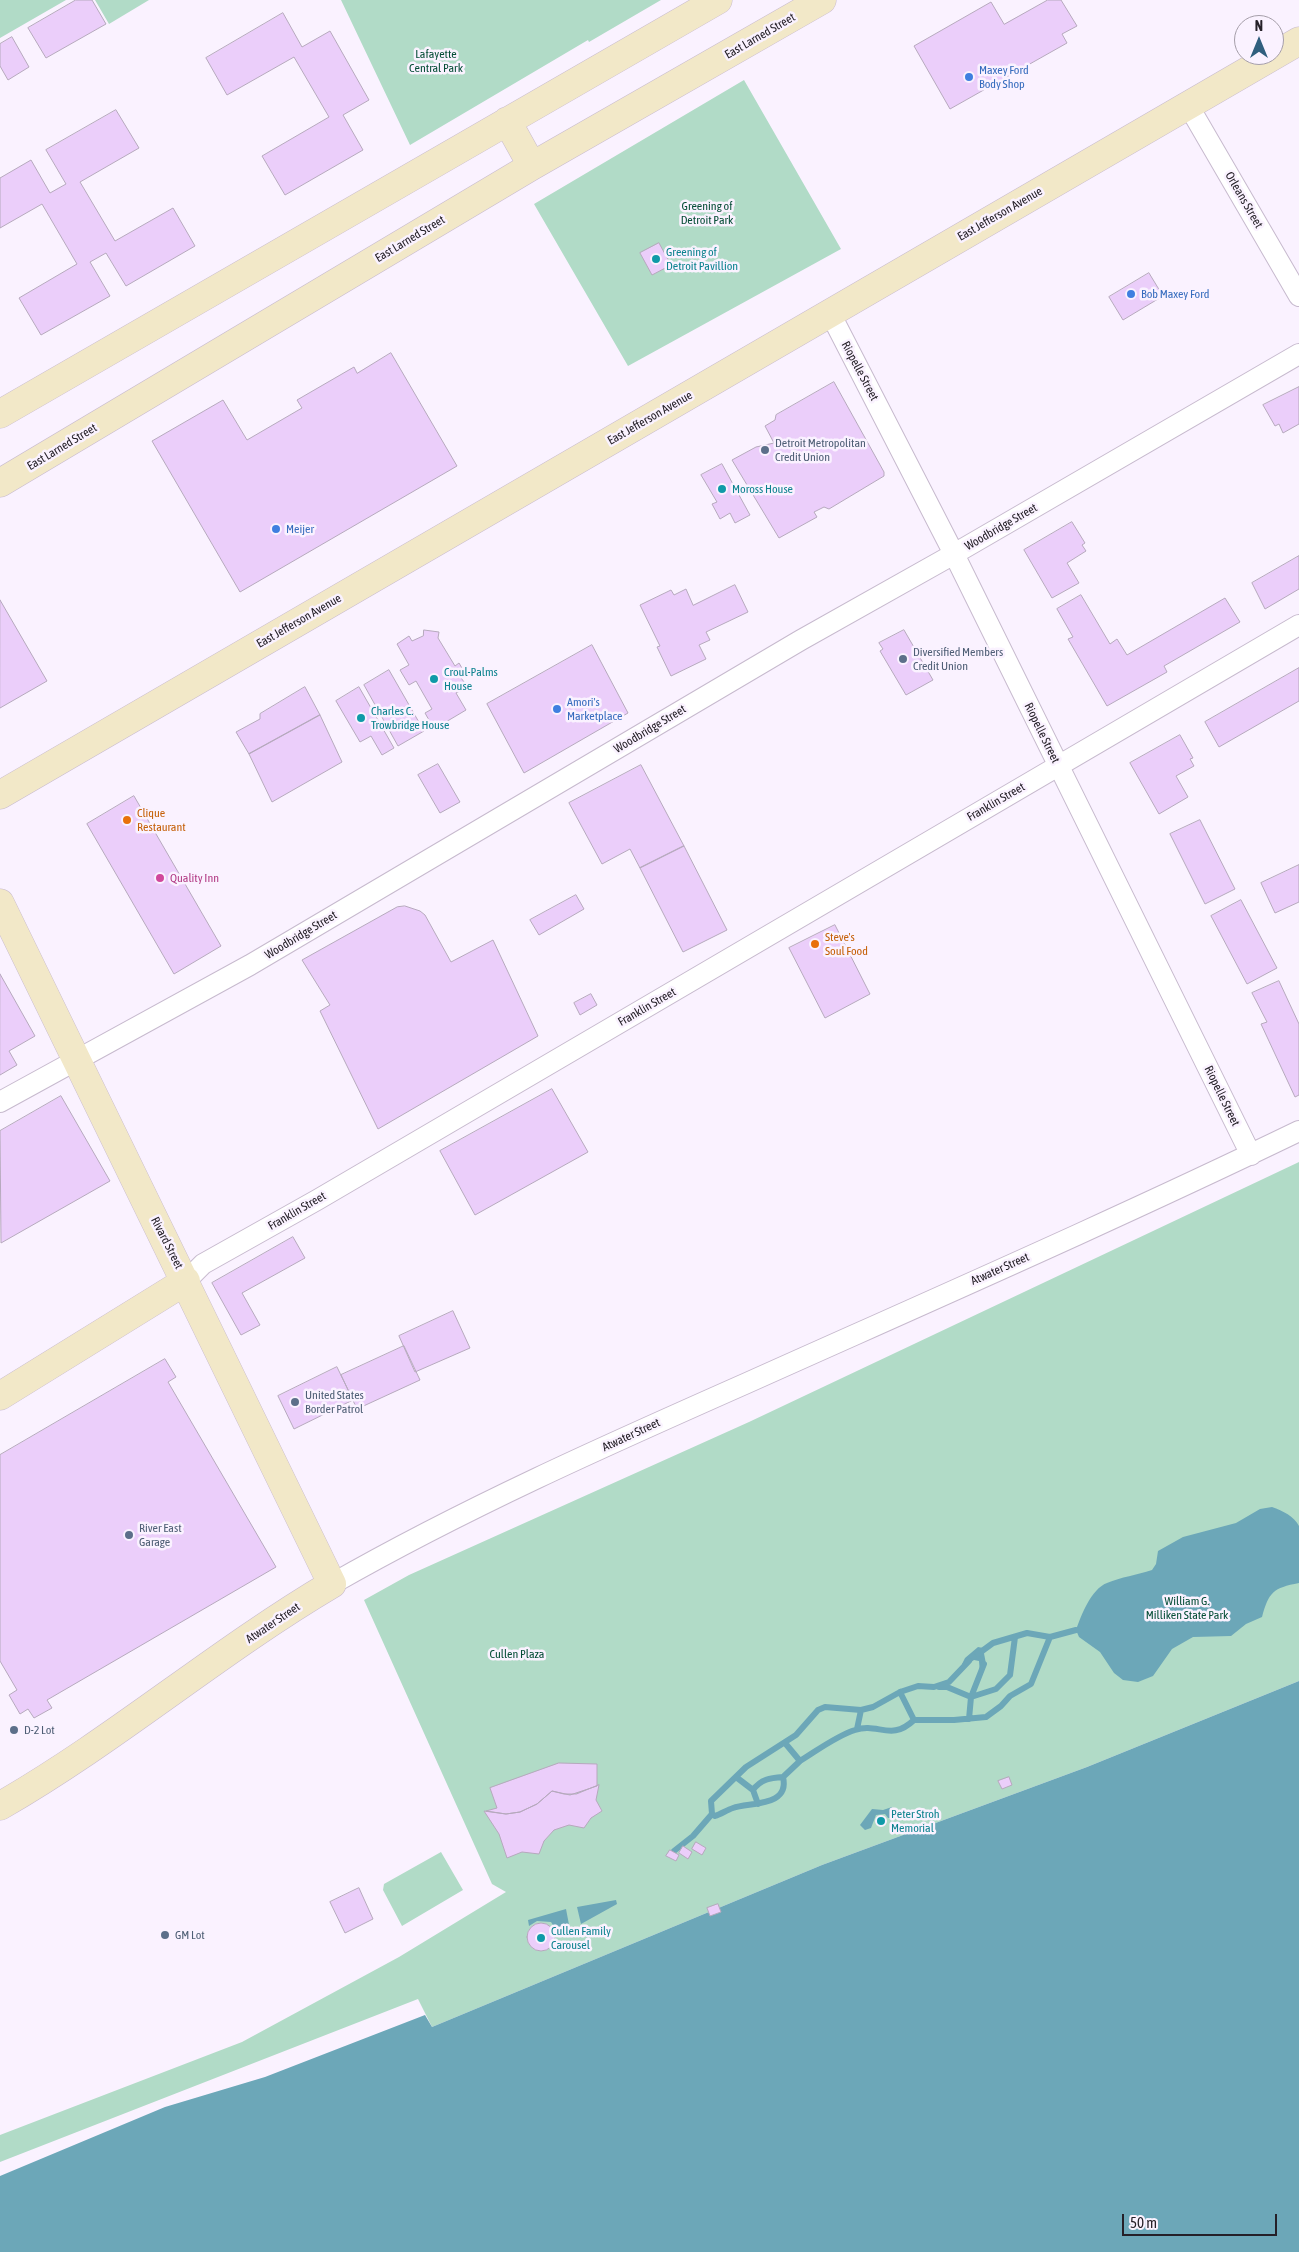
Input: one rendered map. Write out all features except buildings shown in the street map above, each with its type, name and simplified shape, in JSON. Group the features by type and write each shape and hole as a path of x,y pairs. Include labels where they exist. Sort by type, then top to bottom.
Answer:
{"street":[{"path":"0,414 718,0"},
{"name":"East Larned Street","path":"0,483 532,166 822,0"},
{"name":"East Jefferson Avenue","path":"0,795 1299,40"},
{"name":"Orleans Street","path":"1188,105 1299,296"},
{"path":"507,121 532,166"},
{"name":"Riopelle Street","path":"830,313 954,554 1251,1154"},
{"name":"Woodbridge Street","path":"0,1102 250,965 792,645 954,554 1299,354"},
{"name":"Franklin Street","path":"0,1396 186,1281 203,1264 289,1216 1299,625"},
{"name":"Rivard Street","path":"0,903 186,1281 332,1584"},
{"name":"Atwater Street","path":"0,1806 52,1776 332,1584 426,1533 635,1433 1158,1199 1299,1131"}],"green space":[{"path":"0,0 66,0 0,38"},
{"path":"95,0 149,0 109,24"},
{"name":"Lafayette Central Park","path":"341,0 661,0 589,42 588,40 410,145"},
{"name":"Greening of Detroit Park","path":"744,80 841,249 628,366 534,204"},
{"path":"1299,1162 1299,1681 1087,1767 822,1865 432,2027 418,1999 0,2162 0,2135 242,2042 399,1957 506,1892 492,1884 364,1600 409,1575 749,1422"},
{"path":"441,1852 463,1890 402,1926 383,1890 384,1884"}],"water":[{"path":"1272,1507 1284,1512 1297,1522 1299,1526 1299,1583 1273,1592 1262,1617 1246,1624 1231,1636 1193,1637 1172,1649 1153,1676 1138,1682 1123,1680 1114,1673 1100,1652 1079,1637 1076,1630 1087,1604 1101,1586 1118,1579 1152,1570 1156,1564 1158,1551 1183,1537 1236,1523 1260,1509"},
{"path":"978,1647 983,1648 986,1664 980,1673 979,1661 974,1660 964,1667 962,1664 965,1658"},
{"path":"1299,1681 1299,2252 0,2252 0,2176 165,2107 265,2077 425,2015 432,2027 822,1865 1087,1767"},
{"path":"892,1807 893,1810 897,1810 895,1818 888,1818 885,1814 876,1815 871,1828 865,1830 860,1825 872,1809 883,1810"},
{"path":"616,1900 617,1904 581,1924 577,1907"},
{"path":"566,1909 570,1930 560,1936 551,1922 537,1921 529,1926 528,1920"}],"waterway":[{"path":"978,1654 993,1643 1027,1633 1050,1637 1076,1630"},
{"path":"939,1687 947,1687 971,1697 996,1689 1010,1675 1015,1637"},
{"path":"785,1743 800,1761 834,1740 863,1728 891,1731 898,1730 914,1720 954,1720 986,1717 1001,1706 1010,1696 1031,1684 1050,1637"},
{"path":"674,1851 693,1836 712,1814 711,1801 746,1767 796,1735 818,1710 825,1707 861,1710 873,1707 900,1692 918,1686 934,1687 949,1682 969,1661"},
{"path":"969,1719 971,1697 984,1664"},
{"path":"900,1692 914,1720"},
{"path":"857,1729 861,1710"},
{"path":"736,1777 753,1790 759,1783 783,1777 800,1761"},
{"path":"712,1814 715,1816 733,1808 775,1798 781,1794 784,1787 783,1777"},
{"path":"753,1790 758,1804"}],"place":[{"name":"Maxey Ford Body Shop","path":"969,77"},
{"name":"Greening of Detroit Pavillion","path":"656,259"},
{"name":"Bob Maxey Ford","path":"1131,294"},
{"name":"Detroit Metropolitan Credit Union","path":"765,450"},
{"name":"Moross House","path":"722,489"},
{"name":"Meijer","path":"276,529"},
{"name":"Diversified Members Credit Union","path":"903,659"},
{"name":"Croul-Palms House","path":"434,679"},
{"name":"Amori's Marketplace","path":"557,709"},
{"name":"Charles C. Trowbridge House","path":"361,718"},
{"name":"Clique Restaurant","path":"127,820"},
{"name":"Quality Inn","path":"160,878"},
{"name":"Steve's Soul Food","path":"815,944"},
{"name":"United States Border Patrol","path":"295,1402"},
{"name":"River East Garage","path":"129,1535"},
{"name":"D-2 Lot","path":"14,1730"},
{"name":"Peter Stroh Memorial","path":"881,1821"},
{"name":"GM Lot","path":"165,1935"},
{"name":"Cullen Family Carousel","path":"541,1938"}],"park label":[{"name":"William G. Milliken State Park","path":"1187,1608"},
{"name":"Cullen Plaza","path":"517,1654"}]}
